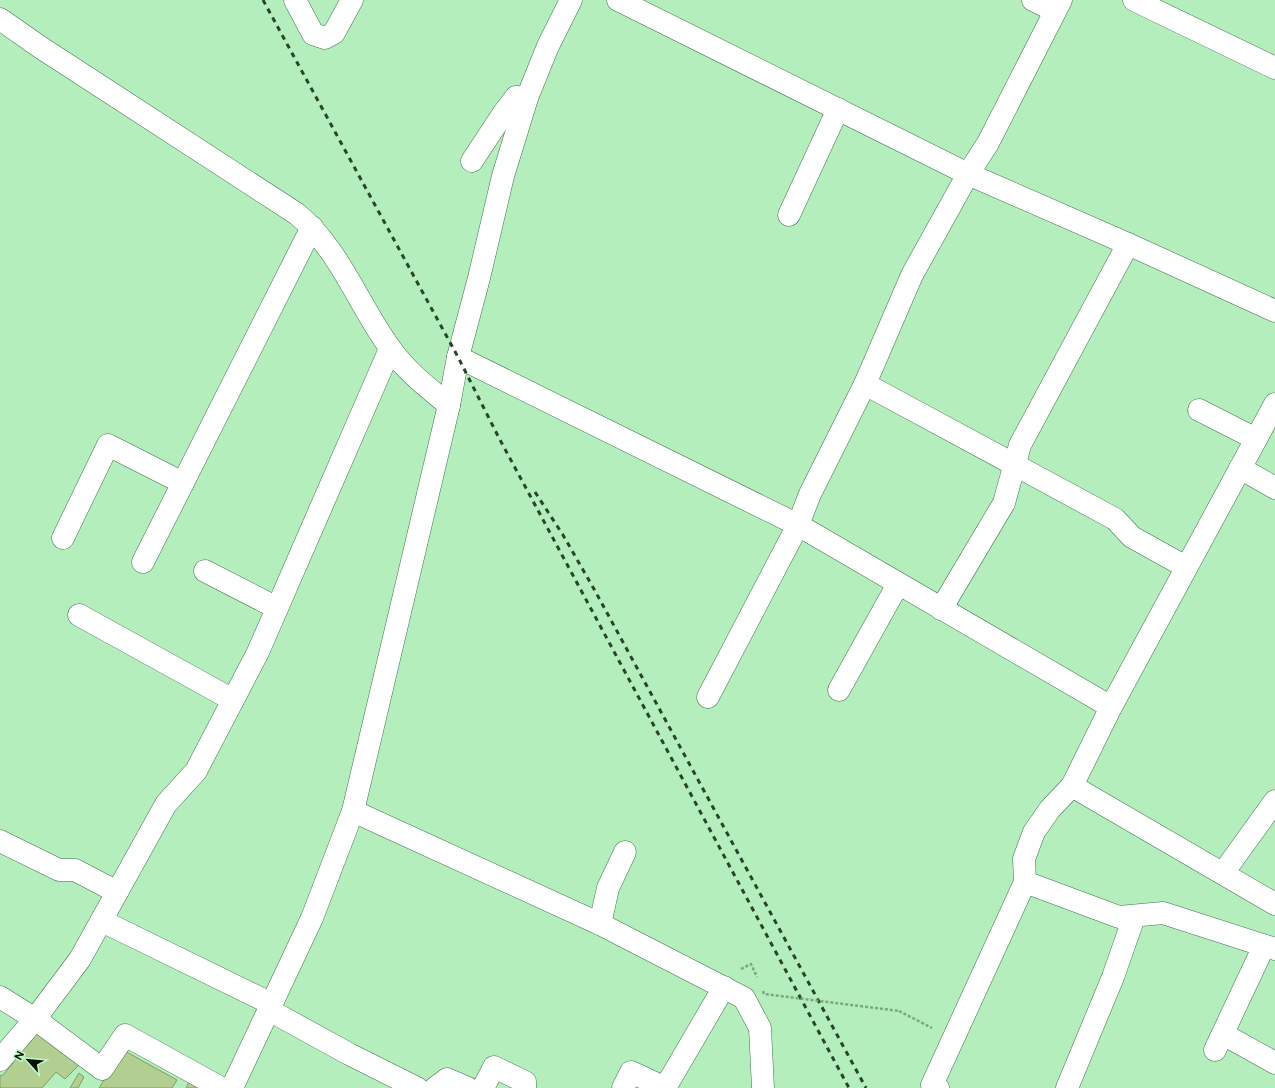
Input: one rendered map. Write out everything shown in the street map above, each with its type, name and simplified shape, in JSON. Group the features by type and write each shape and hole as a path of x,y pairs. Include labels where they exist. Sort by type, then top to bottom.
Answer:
{"street":[{"path":"295,0 313,34 325,38 334,33 352,0"},
{"path":"232,1088 312,918 352,812 449,406 458,357 479,278 503,176 527,98 548,46 571,0"},
{"path":"618,0 968,174 1128,244 1275,311"},
{"path":"708,697 798,525 810,494 865,384 912,274 968,174 988,143 1058,6 1033,0"},
{"path":"1134,0 1275,68"},
{"path":"0,19 40,47 297,214 312,227 328,245 390,349 415,377 449,406"},
{"path":"472,161 503,114 516,98 527,98"},
{"path":"789,215 838,109"},
{"path":"143,562 312,227"},
{"path":"940,610 1004,503 1020,445 1128,244"},
{"path":"0,1060 36,1019 80,959 166,804 196,771 258,652 390,349"},
{"path":"458,357 798,525 940,610 1111,707"},
{"path":"865,384 1014,463 1115,519 1132,536 1186,566"},
{"path":"938,1088 932,1085 1025,882 1024,859 1034,832 1050,809 1072,786 1111,707 1275,404"},
{"path":"1199,410 1256,440"},
{"path":"63,538 108,445 183,483"},
{"path":"1240,468 1275,488"},
{"path":"205,571 278,608"},
{"path":"839,690 898,584"},
{"path":"79,615 233,700"},
{"path":"1072,786 1275,904"},
{"path":"1223,874 1275,801"},
{"path":"352,812 600,924 744,998 760,1028 763,1088"},
{"path":"0,841 59,870 75,870 117,892"},
{"path":"600,924 608,888 625,852"},
{"path":"1025,882 1119,917 1134,917 1163,913 1269,948 1219,1042 1275,1063"},
{"path":"1067,1088 1113,977 1134,917"},
{"path":"102,921 270,1007 349,1054 416,1088"},
{"path":"623,1088 631,1072 665,1088 724,987"},
{"path":"0,997 36,1019 102,1069 125,1035 221,1088"},
{"path":"483,1088 494,1067 525,1082 525,1088"},
{"path":"434,1088 447,1079 468,1088"}],"path":[{"path":"763,991 764,994 899,1011 939,1031"}],"building":[{"path":"39,1031 79,1065 65,1079 56,1072 42,1088 0,1088 0,1075 2,1076 13,1063 11,1060 23,1046 27,1046"},
{"path":"123,1050 177,1080 172,1088 99,1088"},
{"path":"79,1073 84,1077 78,1088 70,1088"},
{"path":"189,1082 200,1088 186,1088"}],"railway":[{"path":"263,0 458,357 499,438 849,1088"},
{"path":"535,492 563,535 594,589 866,1088"}]}
